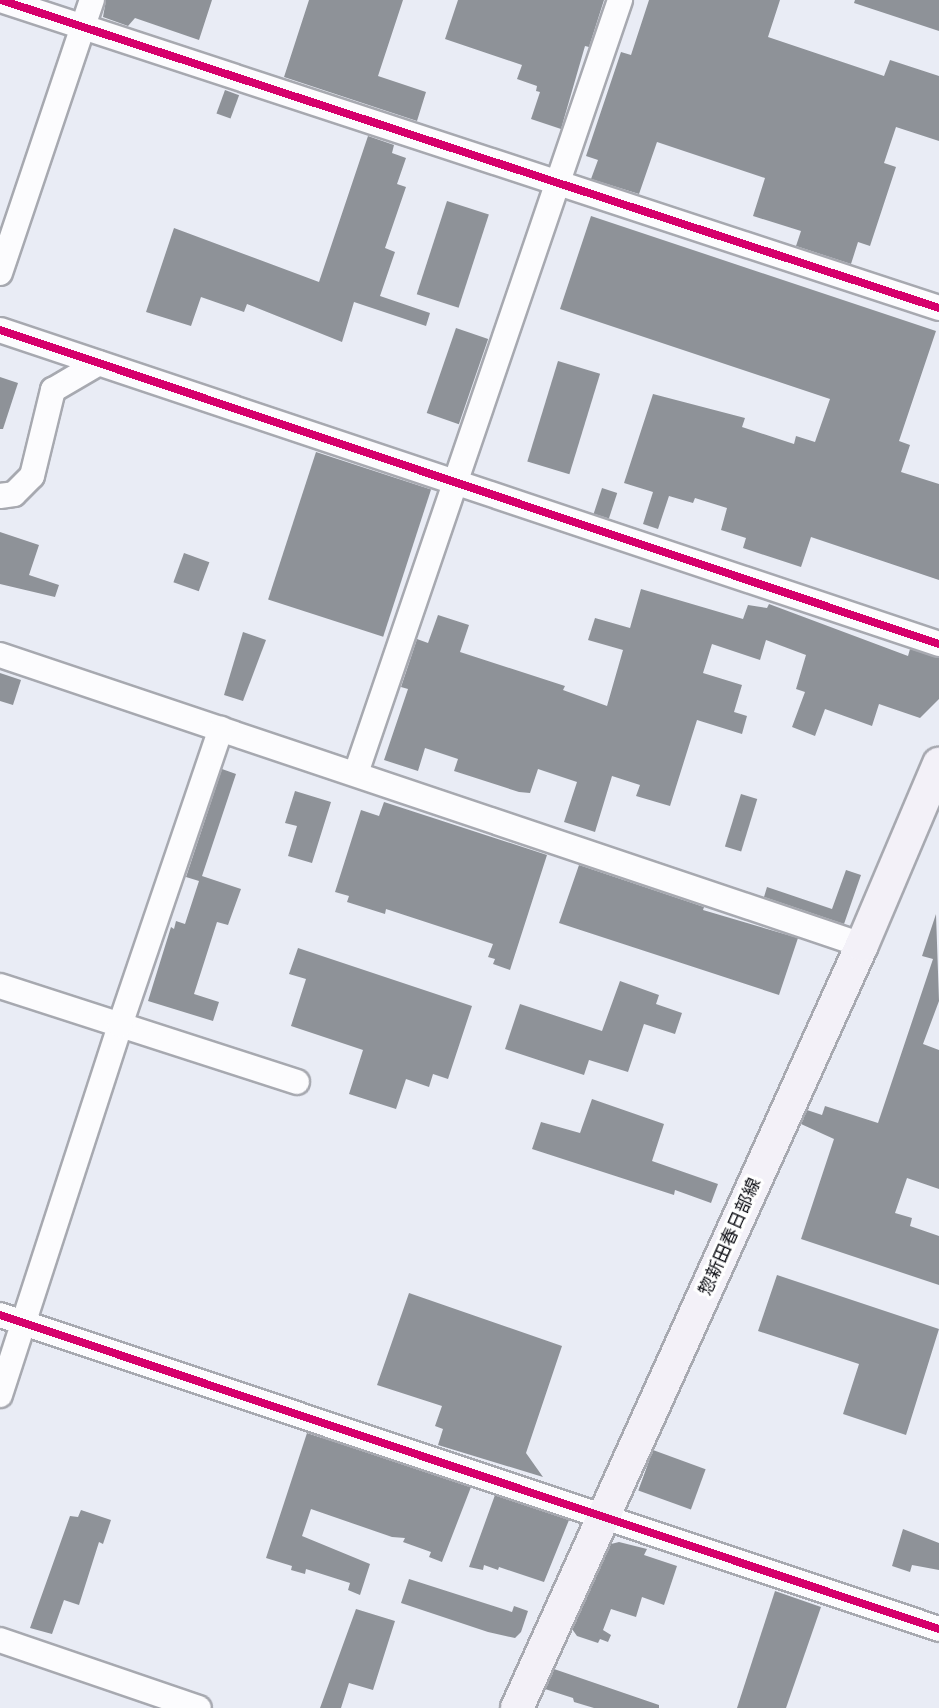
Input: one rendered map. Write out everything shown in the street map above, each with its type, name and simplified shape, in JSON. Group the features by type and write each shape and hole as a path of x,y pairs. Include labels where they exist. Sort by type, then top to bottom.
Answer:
{"main road":[{"name":"惣新田春日部線","path":"517,1708 862,945 939,764"}],"street":[{"path":"1,0 939,308"},
{"path":"0,273 92,0"},
{"path":"356,773 454,481 559,185 620,0"},
{"path":"0,330 939,644"},
{"path":"0,496 14,494 33,476 53,390 99,363"},
{"path":"0,655 862,945"},
{"path":"0,1395 120,1025 221,729"},
{"path":"0,986 297,1082"},
{"path":"0,1315 939,1629"},
{"path":"0,1640 199,1708"}],"building":[{"path":"106,0 212,0 199,40 135,18 128,26 103,17"},
{"path":"309,0 403,0 378,76 426,92 417,121 284,77"},
{"path":"458,0 604,0 589,47 585,46 561,129 531,119 540,92 536,91 537,86 517,79 522,65 445,39"},
{"path":"649,0 780,0 768,37 884,76 890,60 939,76 939,141 896,127 884,163 896,167 870,246 858,242 851,264 796,246 801,231 753,216 765,178 657,142 639,194 591,179 598,160 586,156 621,52 631,55"},
{"path":"855,0 939,0 939,31 854,3"},
{"path":"225,90 239,95 231,119 216,113"},
{"path":"368,136 394,145 392,153 406,158 397,184 406,187 385,248 395,252 380,296 430,313 426,326 354,302 342,342 247,304 244,312 201,297 191,326 146,312 174,228 319,282"},
{"path":"447,201 489,215 459,308 417,294"},
{"path":"591,216 936,331 899,441 910,445 901,472 939,484 939,580 811,537 801,567 743,548 746,538 721,530 727,508 695,498 693,503 669,496 658,529 643,524 653,492 624,483 653,394 745,418 742,427 794,444 796,436 815,442 830,399 560,309"},
{"path":"456,328 488,339 459,424 427,413"},
{"path":"558,361 600,374 569,474 527,461"},
{"path":"0,377 18,383 3,429 0,429"},
{"path":"316,452 431,489 383,637 268,599"},
{"path":"602,488 617,493 609,519 594,514"},
{"path":"0,532 39,545 29,575 59,585 55,597 0,584"},
{"path":"184,553 209,562 199,591 173,582"},
{"path":"641,589 743,619 748,605 767,608 769,604 908,656 910,649 939,658 939,699 920,718 879,704 872,726 825,709 815,736 792,727 805,692 796,689 806,655 766,640 760,660 712,644 703,673 742,685 734,712 747,716 742,734 697,720 670,806 636,796 640,785 612,776 595,832 564,822 577,782 538,769 530,793 519,792 454,771 458,759 425,748 418,771 384,760 408,689 401,687 417,639 428,643 438,615 469,625 460,652 565,686 563,690 607,706 623,650 588,640 595,618 630,628"},
{"path":"243,632 266,640 243,701 224,695"},
{"path":"0,673 21,680 13,705 0,701"},
{"path":"222,769 236,774 202,876 241,889 228,925 217,922 194,994 219,1002 213,1021 148,1001 171,927 174,929 176,921 185,924 199,881 186,877"},
{"path":"295,791 331,802 312,863 288,856 297,826 285,823"},
{"path":"741,794 757,799 741,852 725,847"},
{"path":"384,802 547,855 510,970 493,964 495,959 488,957 493,944 386,909 385,914 347,902 349,896 335,892 361,810 379,816"},
{"path":"579,865 704,907 703,910 798,938 779,995 559,923"},
{"path":"846,870 861,875 844,924 764,897 767,887 832,909"},
{"path":"936,914 939,1001 923,1044 939,1050 939,1189 907,1178 895,1213 912,1218 910,1226 939,1236 939,1285 801,1239 834,1139 801,1124 807,1110 822,1115 825,1106 878,1123 933,959 922,956"},
{"path":"298,948 472,1006 448,1079 433,1074 429,1087 406,1079 396,1109 349,1094 363,1050 291,1026 306,979 289,974"},
{"path":"620,981 659,995 656,1004 682,1013 675,1034 644,1024 628,1072 589,1060 584,1075 505,1049 520,1004 602,1031"},
{"path":"592,1099 664,1124 652,1161 718,1184 711,1203 675,1190 674,1195 532,1149 541,1122 580,1133"},
{"path":"777,1275 939,1329 906,1435 843,1414 859,1364 758,1331"},
{"path":"409,1293 562,1346 526,1453 543,1477 438,1445 443,1429 435,1426 442,1406 377,1385"},
{"path":"307,1433 471,1487 442,1562 429,1557 431,1552 403,1542 405,1538 392,1537 311,1509 302,1536 370,1564 360,1595 348,1590 350,1583 306,1569 305,1574 291,1570 292,1566 266,1558"},
{"path":"653,1450 706,1469 691,1510 638,1490"},
{"path":"495,1495 569,1520 544,1582 499,1567 498,1570 484,1565 483,1570 469,1567"},
{"path":"81,1510 111,1520 103,1544 99,1542 79,1605 64,1600 52,1634 30,1628 70,1516 78,1517"},
{"path":"903,1529 939,1543 939,1570 912,1565 910,1572 892,1566"},
{"path":"619,1542 647,1549 644,1555 677,1566 664,1605 642,1597 636,1617 611,1609 603,1630 611,1635 608,1642 600,1639 598,1643 577,1636 572,1629 611,1544"},
{"path":"409,1579 512,1612 514,1606 528,1611 521,1632 515,1638 488,1632 401,1603"},
{"path":"775,1591 821,1607 786,1708 737,1708"},
{"path":"356,1609 395,1621 373,1690 349,1683 341,1708 320,1708"},
{"path":"554,1669 659,1705 659,1708 594,1708 574,1702 573,1698 545,1689"}],"cycle path":[{"path":"1,0 939,308"},
{"path":"0,330 939,644"},
{"path":"0,1315 939,1629"}]}
